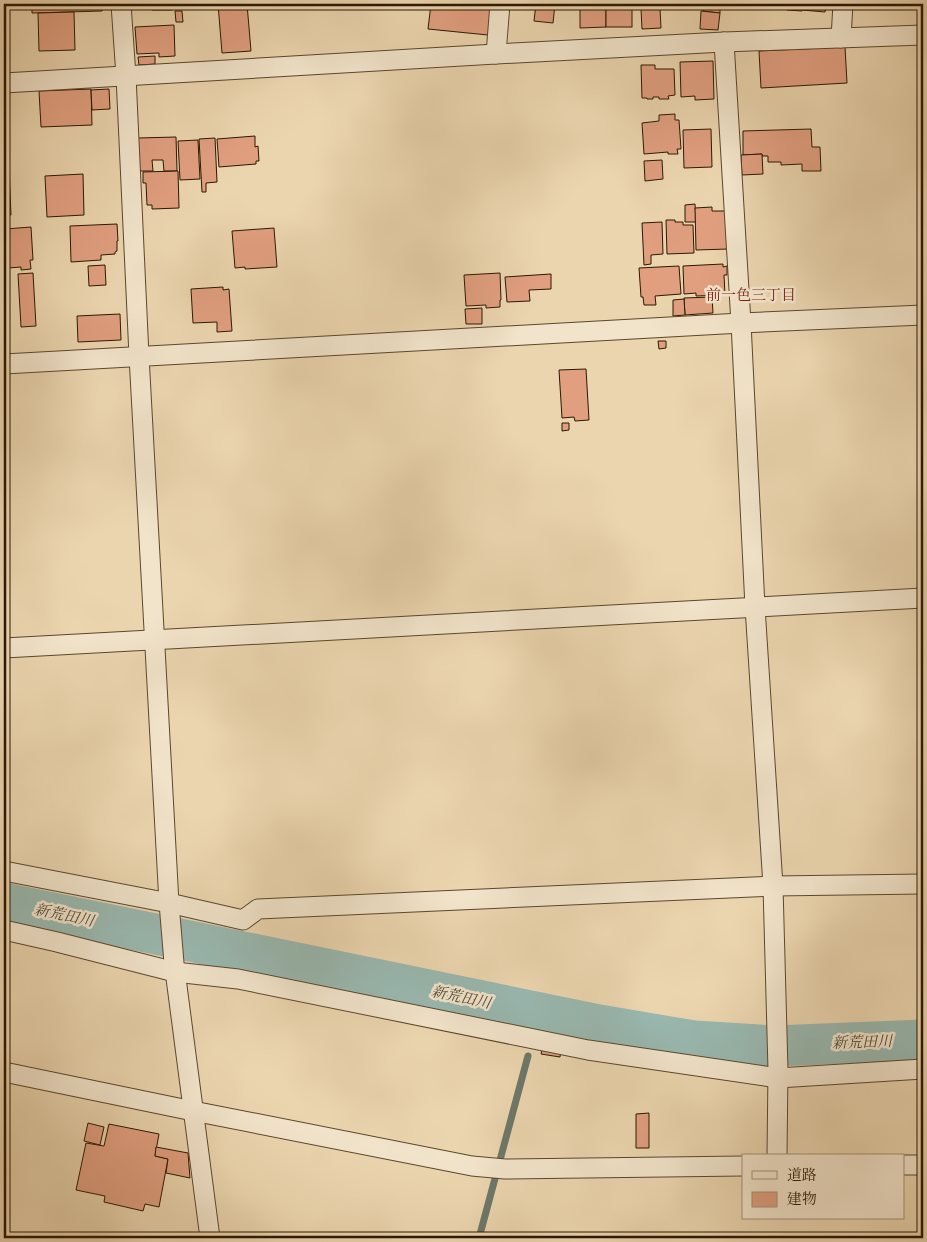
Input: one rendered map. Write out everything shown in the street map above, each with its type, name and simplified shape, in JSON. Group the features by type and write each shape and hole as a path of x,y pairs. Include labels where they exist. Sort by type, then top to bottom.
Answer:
{"street":[{"path":"121,4 169,907 210,1238"},
{"path":"496,54 500,4"},
{"path":"841,38 844,4"},
{"path":"4,83 724,42 923,35"},
{"path":"724,42 741,323 755,607 773,886 778,1074 777,1154"},
{"path":"4,364 741,323 923,315"},
{"path":"4,648 923,598"},
{"path":"4,870 169,907 243,920 258,909 773,886 923,884"},
{"path":"4,930 175,967 588,1050 778,1074 923,1069"},
{"path":"4,1072 472,1166 505,1169 742,1166"},
{"path":"904,1165 923,1165"}],"building":[{"path":"32,4 102,4 102,11 32,13"},
{"path":"138,4 172,4 172,10 152,10 152,6 138,7"},
{"path":"218,4 247,4 251,51 222,53"},
{"path":"431,4 481,4 482,8 491,8 488,35 428,29"},
{"path":"536,4 555,4 553,23 534,21"},
{"path":"580,4 606,4 606,27 580,28"},
{"path":"606,4 632,4 632,27 606,27"},
{"path":"696,4 720,4 720,13 703,11 704,7 696,6"},
{"path":"788,4 802,4 802,11 787,10"},
{"path":"802,4 826,4 825,12 802,10"},
{"path":"660,8 661,28 642,29 641,9"},
{"path":"175,11 182,11 183,22 176,22"},
{"path":"701,11 720,13 718,30 700,29"},
{"path":"74,12 75,50 39,51 38,13"},
{"path":"174,25 175,56 159,57 159,53 137,54 135,27"},
{"path":"845,47 847,83 761,88 759,51"},
{"path":"155,56 155,64 139,65 138,57"},
{"path":"713,61 714,99 695,100 695,96 681,97 680,62"},
{"path":"641,65 655,65 655,69 674,69 675,95 668,96 669,99 659,99 659,97 653,97 653,99 642,98"},
{"path":"91,89 92,125 41,127 39,91"},
{"path":"109,89 110,109 92,110 91,90"},
{"path":"675,114 675,120 679,120 681,149 677,149 678,154 668,154 668,152 644,154 642,123 659,121 659,115"},
{"path":"4,120 7,120 11,215 4,215"},
{"path":"711,129 712,167 684,168 683,130"},
{"path":"811,129 812,147 820,147 821,171 802,171 802,164 781,165 781,162 768,162 768,156 762,156 762,154 743,155 743,131"},
{"path":"255,136 255,147 258,146 259,161 256,161 256,164 219,167 217,139"},
{"path":"176,137 177,171 164,171 163,160 152,160 153,171 139,171 138,138"},
{"path":"215,138 217,182 206,183 206,192 202,192 199,139"},
{"path":"198,140 200,179 180,180 178,141"},
{"path":"762,154 763,174 742,175 741,155"},
{"path":"662,160 663,179 645,181 644,161"},
{"path":"178,171 179,208 152,209 152,205 147,205 146,183 143,183 143,172"},
{"path":"83,174 84,215 47,217 45,176"},
{"path":"695,204 696,222 685,222 685,205"},
{"path":"712,207 712,211 726,211 728,249 696,250 695,208"},
{"path":"666,220 683,222 683,225 693,225 694,253 667,254"},
{"path":"662,222 663,254 651,255 651,264 644,265 642,223"},
{"path":"117,224 118,241 115,254 101,255 101,260 71,262 70,226"},
{"path":"31,227 33,260 30,260 31,269 21,270 21,267 8,268 5,229"},
{"path":"274,228 277,267 235,268 232,231"},
{"path":"723,264 723,267 727,266 727,275 724,275 725,295 696,296 696,293 684,294 683,266"},
{"path":"105,265 106,285 89,286 88,266"},
{"path":"679,266 681,294 655,296 656,305 644,305 643,297 641,297 639,268"},
{"path":"33,273 36,326 21,327 18,274"},
{"path":"500,273 500,307 486,308 486,305 466,306 464,275"},
{"path":"551,274 551,289 529,290 530,301 507,302 505,277"},
{"path":"223,287 223,290 229,289 232,331 217,332 217,322 193,323 191,289"},
{"path":"712,297 713,313 685,315 684,298"},
{"path":"684,299 685,315 673,316 673,300"},
{"path":"482,308 482,324 466,324 465,309"},
{"path":"120,314 121,340 78,342 77,316"},
{"path":"658,341 666,341 666,348 659,349"},
{"path":"586,369 589,420 575,421 574,417 562,418 559,370"},
{"path":"562,423 569,423 569,430 562,431"},
{"path":"543,1046 561,1050 560,1057 541,1054"},
{"path":"649,1113 649,1148 636,1148 636,1114"},
{"path":"88,1123 104,1127 100,1145 84,1141"},
{"path":"109,1124 159,1134 155,1156 168,1159 159,1207 145,1204 143,1211 104,1202 105,1196 76,1190 86,1143 104,1146"},
{"path":"156,1147 188,1153 190,1178 166,1173 168,1159 155,1156"}],"waterway":[{"name":"新荒田川","path":"4,903 599,1025 694,1041 775,1046 923,1040"},
{"path":"479,1238 528,1056"}],"district":[{"name":"前一色三丁目","path":"751,295"}]}
